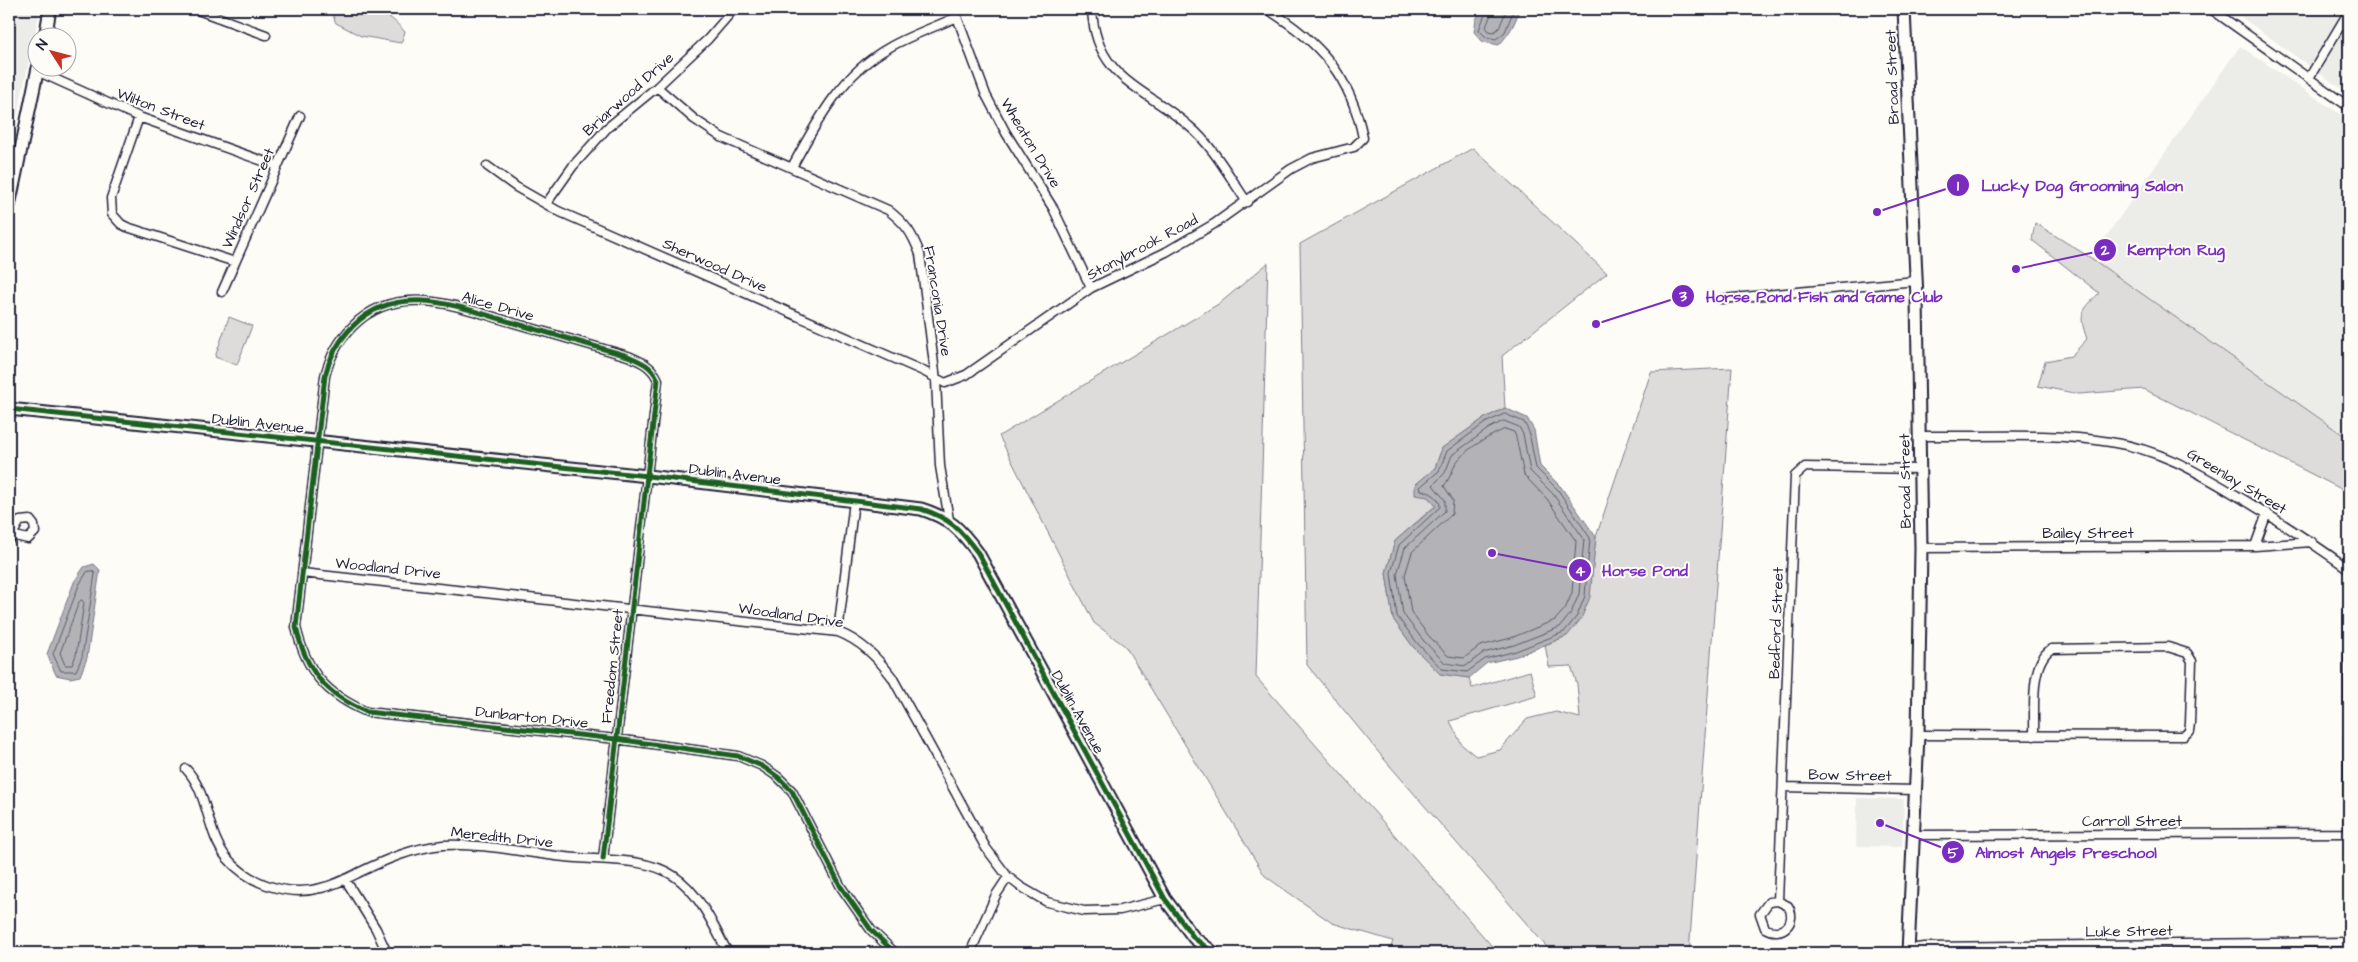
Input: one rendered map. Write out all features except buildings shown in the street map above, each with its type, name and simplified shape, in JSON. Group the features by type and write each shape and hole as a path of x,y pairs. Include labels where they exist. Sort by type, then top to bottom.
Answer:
{"street":[{"path":"46,28 50,9"},
{"path":"196,9 266,35"},
{"name":"Briarwood Drive","path":"546,204 573,166 607,128 657,87 708,39 734,9"},
{"name":"Wheaton Drive","path":"954,9 986,95 1006,133 1053,208 1091,288"},
{"path":"1092,9 1099,44 1110,64 1131,85 1190,126 1207,144 1247,202"},
{"name":"Stonybrook Road","path":"936,380 945,383 966,375 1091,288 1166,252 1247,202 1291,169 1312,158 1354,147 1363,138 1353,100 1338,70 1324,52 1308,37 1267,9"},
{"name":"Broad Street","path":"1904,9 1916,280 1921,548 1918,735 1908,951"},
{"path":"2211,9 2349,108"},
{"path":"2308,78 2349,11"},
{"path":"792,167 819,118 835,95 855,73 890,47 957,17"},
{"path":"9,206 11,183 36,78"},
{"name":"Wilton Street","path":"57,78 139,117 277,166"},
{"name":"Franconia Drive","path":"657,87 694,119 721,137 888,210 904,223 914,238 920,254 936,380 940,466 949,520"},
{"name":"Windsor Street","path":"222,292 300,116"},
{"path":"139,117 111,198 110,207 112,214 121,224 235,262"},
{"name":"Sherwood Drive","path":"487,166 516,187 546,204 923,371 936,380"},
{"path":"1722,299 1916,280"},
{"name":"Alice Drive","path":"318,441 325,376 330,359 343,337 362,318 384,305 401,300 428,301 456,306 628,356 648,365 654,372 659,386 648,476"},
{"name":"Dublin Avenue","path":"9,409 648,476 921,509 949,520 968,539 978,553 1165,899 1194,938 1214,953"},
{"name":"Greenlay Street","path":"1920,436 2051,437 2110,442 2174,460 2267,513 2349,569"},
{"name":"Dunbarton Drive","path":"318,441 296,627 301,649 312,672 329,691 346,703 367,712 616,739 738,756 762,766 778,777 792,791 841,887 871,930 895,953"},
{"name":"Bedford Street","path":"1778,901 1795,476 1805,467 1920,469"},
{"name":"Freedom Street","path":"603,858 630,610 648,476"},
{"path":"838,632 854,501"},
{"path":"2255,546 2267,513"},
{"name":"Bailey Street","path":"1921,548 2255,546 2312,542"},
{"name":"Woodland Drive","path":"302,573 838,632 852,637 879,660 892,676 974,827 995,862 1008,877 1034,896 1077,910 1101,912 1120,910 1165,899"},
{"path":"2348,833 2349,599"},
{"path":"1918,735 2034,736 2184,736 2189,731 2190,723 2192,660 2187,652 2168,646 2051,649 2044,654 2037,669 2034,736"},
{"name":"Meredith Drive","path":"186,769 198,786 220,847 239,870 258,881 278,889 320,889 398,855 443,845 568,857 603,858 656,868 674,876 699,902 728,953"},
{"name":"Bow Street","path":"1783,787 1916,790"},
{"name":"Carroll Street","path":"1914,835 2348,833"},
{"path":"970,953 996,895 1008,877"},
{"path":"345,879 376,929 387,953"},
{"path":"1778,901 1788,906 1791,921 1785,929 1774,932 1765,928 1760,914 1769,902 1778,901"},
{"name":"Luke Street","path":"1908,951 1924,947 2349,942"}],"shaded area":[{"path":"363,8 380,12 396,22 405,32 401,43 361,36 336,23 330,9"},
{"path":"9,9 40,9 36,28 28,28 28,65 9,154"},
{"path":"2230,9 2349,9 2349,94 2326,78"},
{"path":"2240,46 2349,120 2349,439 2091,258"},
{"path":"1473,148 1607,273 1502,356 1505,408 1483,419 1442,448 1435,468 1415,485 1436,505 1395,541 1386,573 1393,619 1414,648 1440,674 1469,678 1472,688 1530,671 1537,696 1450,721 1462,745 1476,756 1500,750 1527,719 1556,712 1580,718 1577,684 1571,666 1549,667 1545,645 1567,636 1592,565 1596,537 1651,372 1732,368 1689,953 1552,953 1384,759 1307,665 1300,244"},
{"path":"2035,223 2091,258 2349,439 2349,493 2144,389 2079,394 2038,386 2045,361 2071,356 2087,339 2082,318 2083,313 2099,293 2032,240"},
{"path":"1268,263 1256,677 1498,953 1389,953 1393,941 1332,923 1265,876 1125,646 1094,623 999,436 1220,303"},
{"path":"229,317 252,326 237,365 215,357"},
{"path":"1857,798 1904,799 1902,847 1856,846"}],"water":[{"path":"1483,9 1519,9 1512,28 1499,45 1483,42 1474,32 1476,19"},
{"path":"1505,408 1527,418 1534,430 1540,466 1561,487 1596,537 1590,597 1581,619 1567,636 1517,656 1487,663 1469,678 1440,674 1414,648 1393,619 1386,573 1395,541 1436,506 1428,497 1415,495 1415,485 1435,468 1442,448 1483,419"},
{"path":"94,564 100,570 87,658 80,676 70,678 56,675 47,654 74,582 84,567"}],"cycle path":[{"path":"603,859 658,380 650,368 628,356 452,305 410,301 390,304 371,312 348,331 332,355 325,376 296,627 305,656 320,679 340,697 367,712 616,739 738,756 762,766 778,777 792,791 841,887 871,930 895,953"},
{"path":"9,409 648,476 921,509 940,516 954,525 978,553 1165,899 1194,938 1214,953"}],"place":[{"name":"Lucky Dog Grooming Salon","path":"1877,212"},
{"name":"Kempton Rug","path":"2016,269"},
{"name":"Horse Pond Fish and Game Club","path":"1596,324"},
{"name":"Horse Pond","path":"1492,553"},
{"name":"Almost Angels Preschool","path":"1880,823"}]}
